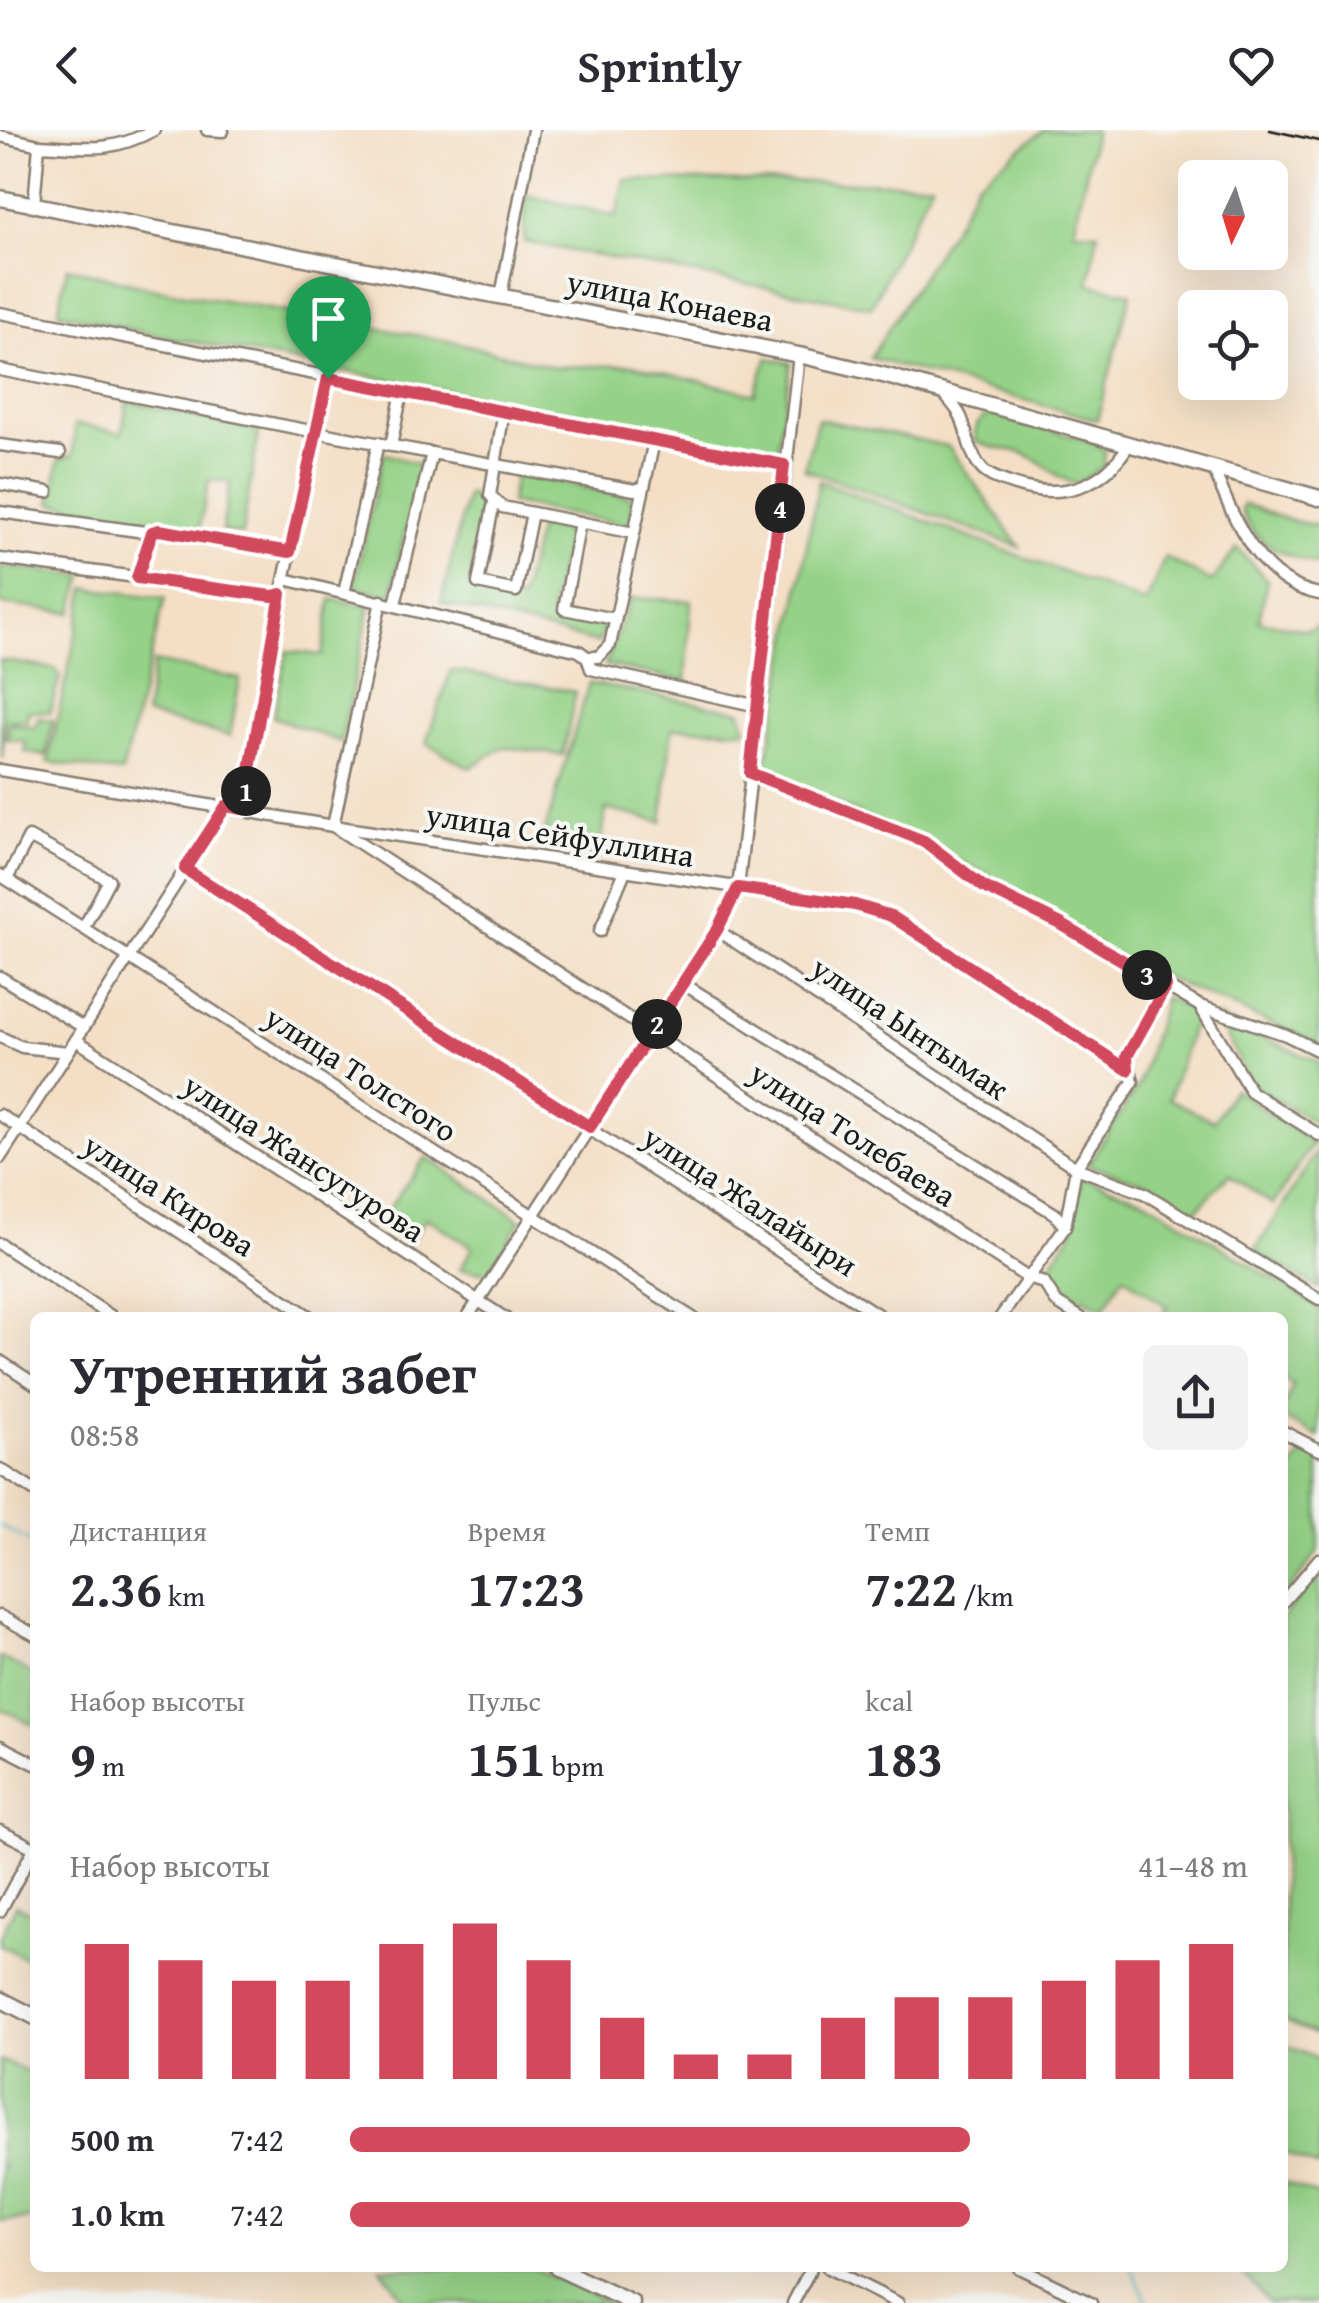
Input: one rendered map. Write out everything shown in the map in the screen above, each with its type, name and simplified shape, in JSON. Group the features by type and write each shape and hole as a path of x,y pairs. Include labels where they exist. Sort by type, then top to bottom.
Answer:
{"main road":[{"name":"улица Конаева","path":"0,198 799,355 1319,498"},
{"path":"0,1999 30,2015"},
{"path":"566,2272 632,2303"}],"street":[{"path":"0,136 40,145 98,149 119,146 154,130"},
{"path":"207,130 223,132"},
{"path":"501,296 533,130"},
{"path":"34,204 40,145"},
{"path":"0,313 784,465"},
{"path":"472,1312 717,930 738,888 799,355"},
{"path":"0,370 391,446 636,490 644,487"},
{"path":"243,809 281,594 328,378"},
{"path":"391,446 402,392"},
{"path":"942,392 960,414 982,470 1028,489 1049,492 1083,488 1113,465 1129,444"},
{"path":"504,411 490,495 494,502 502,508 634,532"},
{"path":"587,657 605,653 654,441"},
{"path":"344,592 378,443"},
{"path":"0,445 60,453"},
{"path":"396,604 432,453"},
{"path":"1213,468 1226,501 1259,557 1279,578 1319,594"},
{"path":"0,484 48,492"},
{"path":"494,502 478,582 516,592 532,513"},
{"path":"0,512 159,530 290,552"},
{"path":"580,522 564,609 615,619"},
{"path":"137,578 152,532"},
{"path":"0,559 272,596 281,594"},
{"path":"285,579 578,650 587,657 591,669 758,706"},
{"path":"332,826 381,601"},
{"name":"улица Сейфуллина","path":"0,770 332,826 855,905 891,916 1128,1070"},
{"path":"750,773 924,841 984,887 1059,923 1200,1006 1286,1035 1319,1051"},
{"path":"0,1158 226,806"},
{"name":"улица Толебаева","path":"332,826 1028,1278 1044,1283 1057,1303 1071,1312"},
{"path":"3,877 29,836 109,880 84,927"},
{"name":"улица Жалайыри","path":"185,869 874,1312"},
{"path":"600,932 625,871"},
{"name":"улица Толстого","path":"3,877 684,1312"},
{"name":"улица Ынтымак","path":"717,930 1076,1168 1144,1193 1319,1299"},
{"path":"0,977 84,1028"},
{"path":"682,984 1055,1214 1064,1228"},
{"path":"1004,1312 1064,1228 1076,1168 1134,1082 1127,1056 1166,986"},
{"path":"1200,1006 1251,1092 1319,1135"},
{"path":"0,1038 22,1047 68,1052"},
{"name":"улица Жансугурова","path":"76,1040 495,1312"},
{"name":"улица Кирова","path":"0,1115 303,1312"},
{"path":"0,1244 105,1312"},
{"path":"0,1361 30,1381"},
{"path":"1288,1434 1319,1450"},
{"path":"0,1469 30,1489"},
{"path":"1288,1596 1319,1559"},
{"path":"0,1616 30,1632"},
{"path":"0,1746 30,1761"},
{"path":"0,1830 30,1845"},
{"path":"0,1911 30,1866"},
{"path":"793,2303 810,2272"},
{"path":"836,2272 898,2303"},
{"path":"1027,2272 1091,2303"}],"green space":[{"path":"1044,130 1095,130 1074,231 1098,232 1089,284 1131,293 1097,420 870,358 977,182"},
{"path":"625,180 932,183 871,307 524,242 526,195 616,216"},
{"path":"67,267 151,288 455,342 554,367 633,365 755,394 767,358 791,363 777,454 140,332 58,312"},
{"path":"127,401 259,430 242,534 222,531 230,482 209,480 199,531 51,503 59,460 73,455 75,424 122,433"},
{"path":"989,414 1094,442 1105,452 1104,466 1078,484 1030,456 980,443 975,440 976,427"},
{"path":"818,419 948,446 1020,547 804,469"},
{"path":"383,453 420,465 391,595 354,587"},
{"path":"515,473 632,497 631,526 510,503"},
{"path":"819,481 1146,603 1165,557 1212,582 1237,548 1267,580 1259,621 1307,630 1319,626 1319,1044 1117,957 990,876 765,770"},
{"path":"467,494 481,500 469,586 520,600 539,525 569,532 550,610 605,627 598,643 441,603"},
{"path":"1244,504 1319,526 1319,565 1283,553 1262,540 1247,522 1241,509"},
{"path":"0,566 84,576 72,613 0,604"},
{"path":"86,588 165,598 122,773 48,762"},
{"path":"631,598 691,601 686,681 605,665"},
{"path":"331,599 370,606 341,742 273,717 287,651 322,655"},
{"path":"0,660 55,669 60,676 50,712 28,711 27,721 6,720 2,760"},
{"path":"154,662 240,679 230,736 145,715"},
{"path":"451,670 576,692 563,755 503,747 470,768 426,743"},
{"path":"589,683 741,711 746,730 672,728 662,822 606,809 600,856 541,845"},
{"path":"38,718 53,720 46,756 25,752 26,742 7,739 10,723 36,727"},
{"path":"1165,997 1196,1014 1169,1099 1214,1121 1234,1089 1313,1143 1273,1205 1229,1174 1193,1214 1150,1184 1087,1165 1139,1085"},
{"path":"1216,1017 1319,1062 1319,1125 1252,1085"},
{"path":"1319,1148 1319,1289 1255,1251"},
{"path":"426,1157 521,1220 489,1273 460,1269 473,1247 426,1218 411,1240 378,1223"},
{"path":"1081,1177 1144,1199 1319,1307 1319,1437 1288,1421 1288,1397 1293,1385 1288,1382 1288,1312 1164,1312 1168,1307 1123,1276 1103,1310 1044,1275 1073,1230"},
{"path":"1305,1449 1319,1457 1319,1550 1288,1592 1288,1476"},
{"path":"1319,1572 1319,2036 1288,2022 1288,1611"},
{"path":"0,1657 30,1672 30,1723 0,1708"},
{"path":"16,1905 30,1912 30,1960 0,1945"},
{"path":"1288,2046 1319,2059 1319,2168 1288,2155"},
{"path":"0,2060 30,2074 30,2219 0,2222 0,2169 4,2167 0,2165"},
{"path":"1288,2184 1319,2196 1319,2303 1269,2303 1242,2272 1288,2272"},
{"path":"384,2272 542,2272 612,2303 407,2303"}],"waterway":[{"path":"0,1526 30,1541"},
{"path":"1133,2272 1148,2303"}],"railway":[{"path":"1270,130 1319,141"}],"route":[{"path":"328,378 784,465 750,773 924,841 984,887 1059,923 1166,986 1127,1056 1128,1070 891,916 855,905 738,888 717,930 590,1127 185,869 226,806 243,809 281,594 137,578 152,532 159,530 290,552 328,378"}]}
